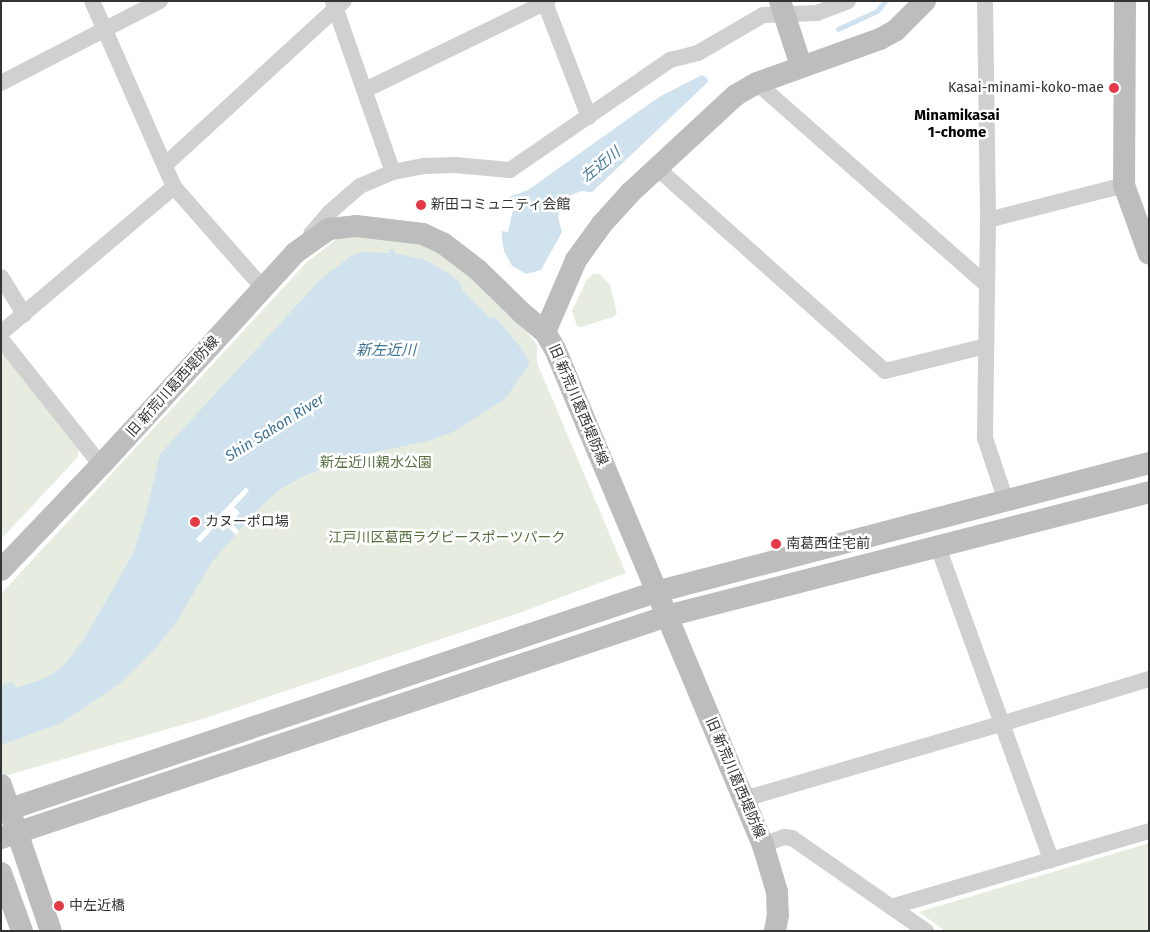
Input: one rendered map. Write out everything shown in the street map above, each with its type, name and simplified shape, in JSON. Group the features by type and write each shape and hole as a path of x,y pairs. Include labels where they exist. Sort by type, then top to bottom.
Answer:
{"street":[{"path":"92,1 166,164 174,187 263,288"},
{"path":"1,83 160,1"},
{"path":"295,253 330,212 360,186 393,172 425,166 455,165 510,170 670,60 698,53 763,15 782,8 817,13 848,1"},
{"path":"545,332 576,260 602,224 657,168 736,95 757,83 801,66 880,40 896,30 924,1"},
{"path":"985,1 988,220 985,438 1006,501"},
{"path":"1126,1 1124,185 1149,254"},
{"path":"365,90 547,2 589,117"},
{"path":"166,164 338,4 393,172"},
{"path":"782,8 801,66"},
{"path":"757,83 986,284"},
{"path":"657,168 885,371 986,346"},
{"path":"988,220 1124,185"},
{"path":"1,333 174,187"},
{"name":"旧 新荒川葛西堤防線","path":"1,570 101,465 295,253 329,229 356,226 423,234 444,244 462,256 522,313 545,332 555,349 763,845 777,892 775,931"},
{"path":"1,277 24,314"},
{"path":"1,339 101,465"},
{"path":"5,811 656,592 1149,463"},
{"path":"9,836 667,616 1149,492"},
{"path":"938,547 1050,860"},
{"path":"744,798 1149,679"},
{"path":"1,785 9,836 51,931"},
{"path":"891,907 1149,831"},
{"path":"763,845 784,837 792,838 926,931"},
{"path":"1,873 22,931"}],"green space":[{"name":"新左近川親水公園","path":"357,233 421,240 500,298 537,345 537,363 626,573 519,613 199,720 1,777 1,594 307,262 338,238"},
{"path":"593,274 600,274 610,285 617,313 613,317 581,327 577,326 572,311 586,281"},
{"path":"1,350 79,448 78,457 1,539"},
{"path":"1149,843 1149,931 945,931 919,912"}],"water":[{"path":"702,75 707,78 708,82 592,192 581,191 569,196 560,205 558,217 562,232 541,270 526,274 512,266 504,251 502,239 502,231 508,232 515,201 509,199 509,197 528,190 659,97"},
{"name":"新左近川","path":"390,249 394,249 394,253 426,260 449,274 461,284 462,290 489,317 496,318 522,349 530,363 505,399 453,432 424,442 355,456 302,477 279,490 256,511 212,562 177,621 155,649 118,685 61,723 1,745 1,686 13,682 16,688 46,678 64,665 86,636 133,554 146,513 160,454 320,280 351,256 363,252 389,253"}],"pier":[{"path":"246,487 249,491 234,507 240,513 231,523 239,531 236,535 228,527 223,531 216,525 200,543 196,539"}],"waterway":[{"name":"左近川","path":"838,29 877,11 885,1"}],"place":[{"name":"Kasai-minami-koko-mae","path":"1114,88"},
{"name":"新田コミュニティ会館","path":"421,205"},
{"name":"カヌーポロ場","path":"195,522"},
{"name":"南葛西住宅前","path":"776,544"},
{"name":"中左近橋","path":"59,906"}],"district":[{"name":"Minamikasai 1-chome","path":"957,124"}],"water label":[{"name":"Shin Sakon River","path":"275,428"}],"park label":[{"name":"江戸川区葛西ラグビースポーツパーク","path":"447,538"}]}
